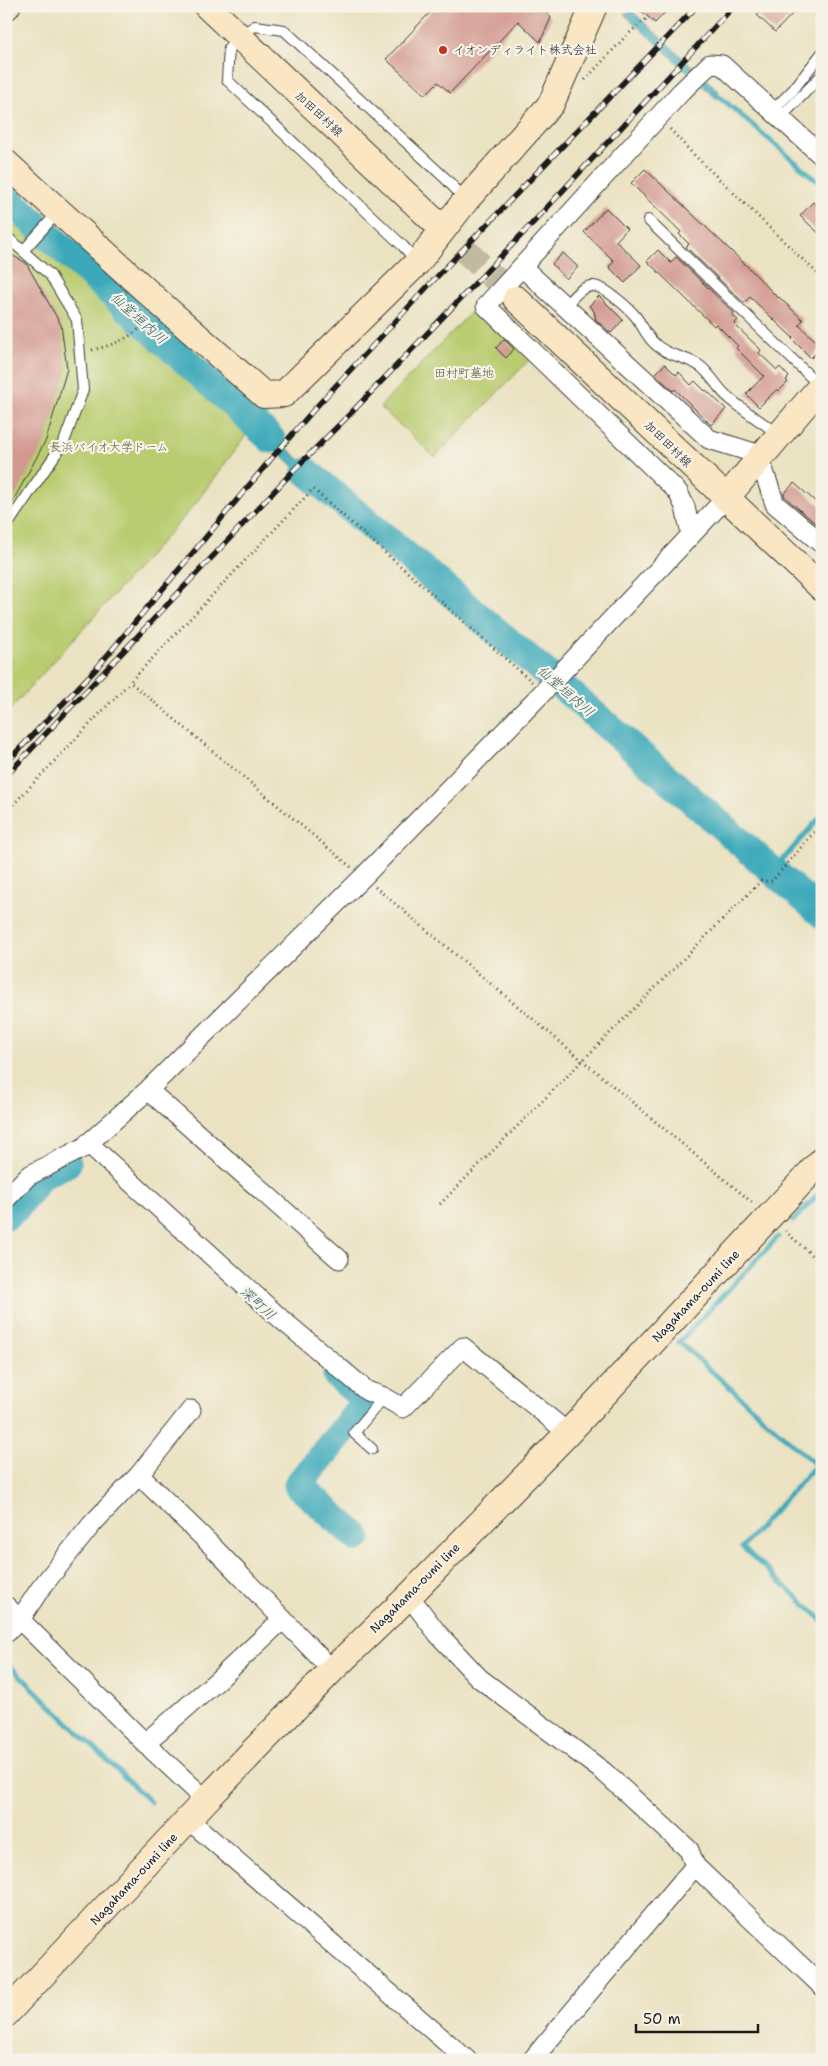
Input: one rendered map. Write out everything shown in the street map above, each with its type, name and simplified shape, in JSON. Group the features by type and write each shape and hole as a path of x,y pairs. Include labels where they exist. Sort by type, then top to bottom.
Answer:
{"main road":[{"name":"加田田村線","path":"207,6 432,220"},
{"path":"6,163 56,215 264,395 284,394 417,263 466,200 552,104 594,6"},
{"name":"加田田村線","path":"516,299 822,588"},
{"path":"726,498 760,460 821,385"},
{"name":"Nagahama-oumi line","path":"6,2014 206,1800 332,1670 408,1596 568,1433 822,1160"}],"street":[{"path":"691,535 685,507 678,492 486,306 693,80 710,64 722,65 822,156"},
{"path":"522,267 708,439 751,452 760,460 775,504 822,544"},
{"path":"6,1199 28,1176 83,1148 148,1090 363,877 545,691 726,498"},
{"path":"148,1090 339,1259"},
{"path":"88,1143 282,1319 366,1391 384,1397 403,1408 463,1347 568,1433"},
{"path":"6,1633 21,1618 40,1589 92,1524 139,1475 191,1410"},
{"path":"139,1475 210,1544 332,1670"},
{"path":"408,1596 438,1634 479,1678 604,1772 689,1850 695,1866 822,1986"},
{"path":"6,1606 21,1618 145,1743 206,1800"},
{"path":"145,1743 217,1681 283,1619"},
{"path":"189,1820 467,2060"},
{"path":"532,2060 695,1866"}],"lane":[{"path":"417,263 403,246 227,80 229,48 239,36 255,26 284,30 445,178 466,200"},
{"path":"776,115 822,53"},
{"path":"776,115 822,75"},
{"path":"23,251 56,215"},
{"path":"648,220 821,385"},
{"path":"6,236 50,275 77,320 83,390 64,442 6,527"},
{"path":"564,307 587,286 604,289 635,316 651,340 659,348 697,364 728,398 780,435"},
{"path":"372,1449 354,1432 384,1397"}],"path":[{"path":"580,86 628,34 649,17"},
{"path":"668,126 689,150 822,278"},
{"path":"80,353 114,345 142,327"},
{"path":"6,812 313,488 545,691"},
{"path":"130,682 770,1217 822,1264"},
{"path":"440,1204 761,881 772,881 822,823"}],"green space":[{"name":"長浜バイオ大学ドーム","path":"6,216 247,434 192,508 6,714"},
{"name":"田村町墓地","path":"477,306 532,357 435,457 380,407"}],"water":[{"path":"632,11 719,91 717,99 624,14"},
{"path":"275,437 310,469 303,475 269,443"}],"building":[{"name":"イオンディライト株式会社","path":"436,6 540,6 551,18 540,42 518,21 450,93 438,82 425,95 386,59"},
{"path":"636,6 671,6 655,23"},
{"path":"764,6 800,6 775,32 757,15"},
{"path":"645,169 803,320 799,325 822,347 811,358 750,297 744,303 686,247 689,244 679,234 681,232 631,183"},
{"path":"813,202 822,210 822,236 800,216"},
{"path":"606,208 627,229 616,241 641,265 625,283 609,267 614,261 584,232"},
{"path":"658,250 671,263 676,257 734,313 732,315 738,320 734,324 761,350 759,353 777,370 780,367 789,377 786,380 788,382 779,391 777,389 759,407 746,394 764,376 736,348 738,346 716,324 714,326 647,261"},
{"name":"長浜バイオ大学ドーム","path":"6,252 26,263 61,325 67,369 46,440 6,514"},
{"path":"563,253 578,267 566,279 552,264"},
{"path":"599,296 623,320 611,333 596,320 594,311 589,306"},
{"path":"504,339 514,349 506,358 496,348"},
{"path":"665,364 676,375 679,372 691,385 695,381 726,409 711,425 675,389 673,391 655,374"},
{"path":"794,483 822,507 822,529 785,497 784,494"}],"waterway":[{"path":"714,92 822,185"},
{"name":"仙堂垣内川","path":"6,197 271,439"},
{"name":"仙堂垣内川","path":"307,472 572,695 822,914"},
{"path":"773,871 822,815"},
{"name":"深町川","path":"6,1216 17,1207 41,1175 67,1163"},
{"path":"793,1221 822,1190"},
{"path":"778,1237 679,1342 816,1465 742,1547 822,1620"},
{"name":"深町川","path":"337,1375 367,1401 298,1485 357,1537"},
{"path":"6,1662 150,1802"}],"tunnel":[{"path":"433,220 516,299"}],"railway":[{"path":"6,763 96,669 317,406 429,285 697,6"},
{"path":"6,776 296,468 529,227 734,6"}],"place":[{"name":"イオンディライト株式会社","path":"443,50"}]}
